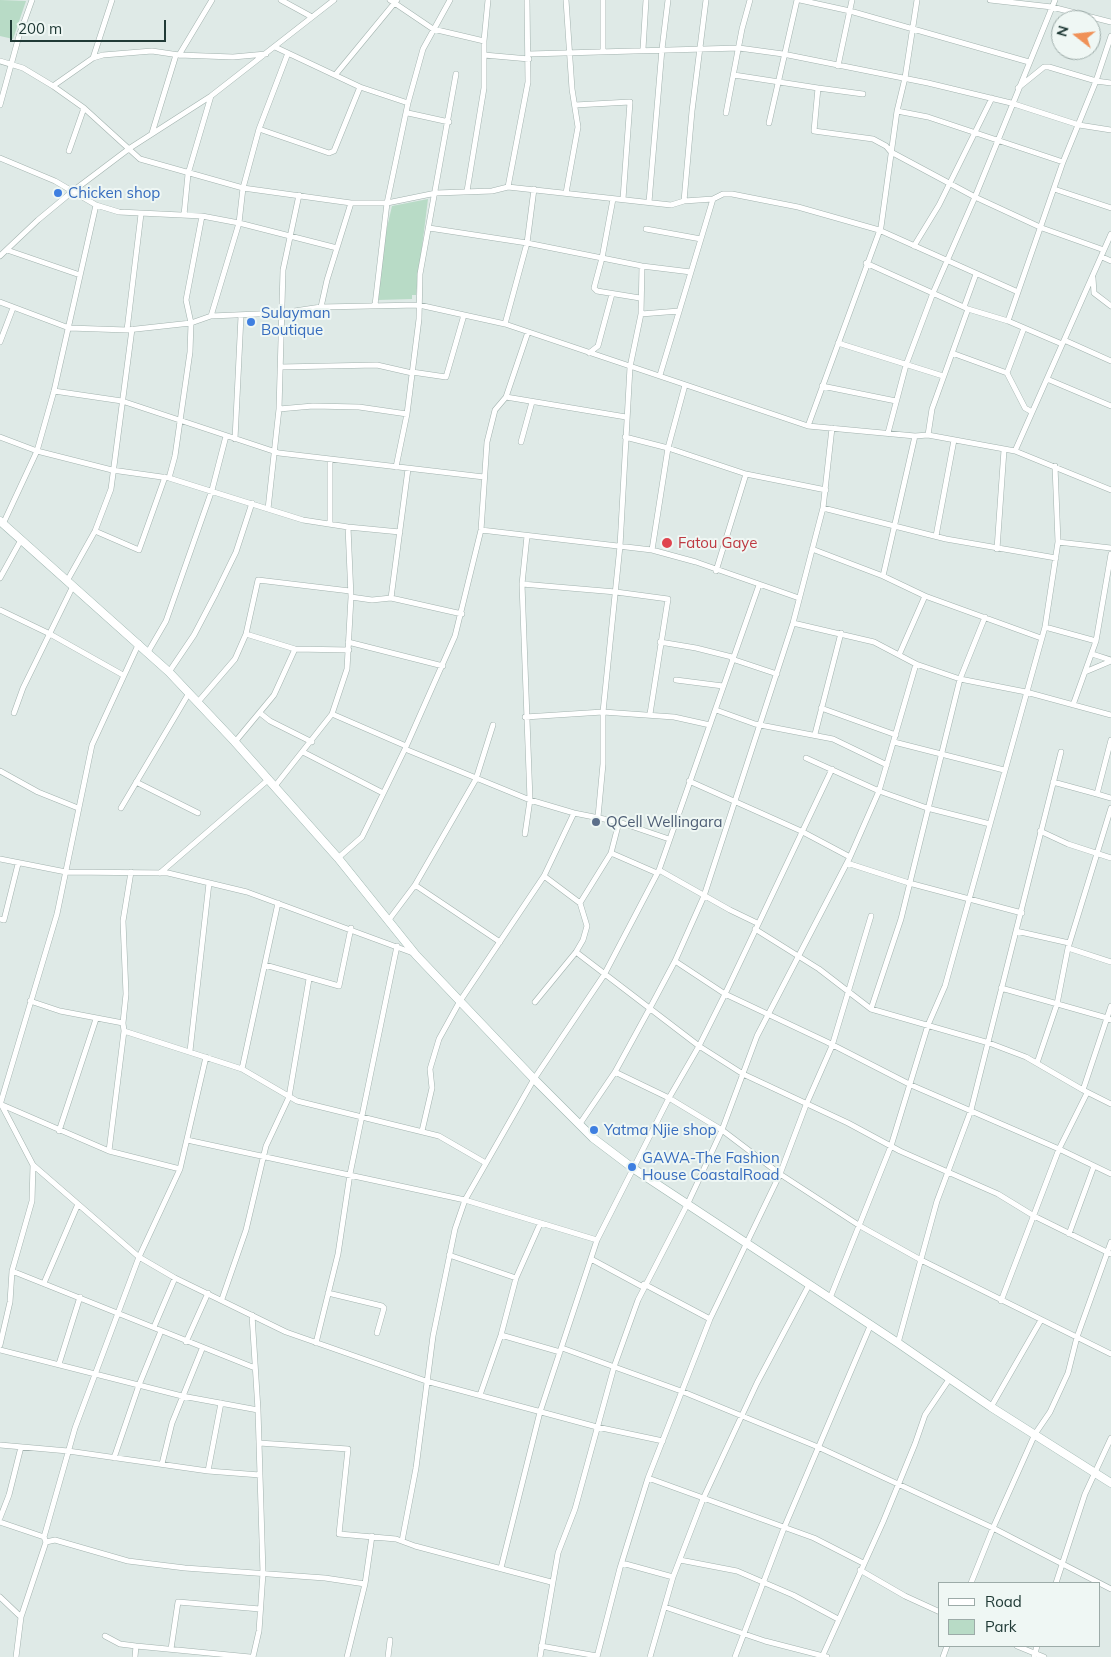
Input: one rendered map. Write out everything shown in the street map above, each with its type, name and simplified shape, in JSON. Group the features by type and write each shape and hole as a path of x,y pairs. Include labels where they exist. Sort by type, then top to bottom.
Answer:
{"street":[{"path":"0,105 32,0"},
{"path":"93,58 112,0"},
{"path":"152,134 177,55 212,0"},
{"path":"0,256 38,220 130,148 212,96 334,0"},
{"path":"375,305 388,203 408,113 408,102 423,49 432,29 450,0"},
{"path":"467,192 484,88 484,40 488,0"},
{"path":"508,187 528,82 527,0"},
{"path":"566,0 569,54 578,127 566,193"},
{"path":"603,0 603,52"},
{"path":"644,49 646,0"},
{"path":"649,202 668,0"},
{"path":"684,201 699,48 706,0"},
{"path":"726,113 750,0"},
{"path":"769,123 783,54 798,0 850,11 1029,62"},
{"path":"838,66 852,0"},
{"path":"808,426 879,230 897,111 905,78 917,0"},
{"path":"990,0 1052,7 1111,22"},
{"path":"888,433 906,365 933,293 975,197 1011,103 1055,0"},
{"path":"283,1 312,18"},
{"path":"336,74 394,1 432,29 484,40"},
{"path":"1008,321 1042,228 1054,189 1096,81 1111,36"},
{"path":"275,47 336,74 360,87 408,102"},
{"path":"484,55 529,57 644,49 739,48 783,54 905,78 1011,103 1079,125 1111,130"},
{"path":"53,86 93,58 103,55 152,51 177,55 233,57 266,54"},
{"path":"211,316 239,223 243,188 259,129 288,53"},
{"path":"0,60 23,68 53,86 84,108 140,159 243,188 351,203 388,203 436,193 502,190 508,187 671,205 684,201 713,200 723,194 732,194 798,207 879,230 1018,292"},
{"path":"1018,88 1044,67 1096,81 1111,83"},
{"path":"396,467 407,414 419,319 420,274 432,201 436,193 449,122 456,74"},
{"path":"734,75 863,94"},
{"path":"259,129 329,153 334,151 360,87"},
{"path":"818,88 814,131 873,139 886,146 891,152 975,197 1042,228 1104,250"},
{"path":"184,216 188,174 212,96"},
{"path":"914,246 977,132 992,98"},
{"path":"575,105 630,102 623,199"},
{"path":"69,151 84,108"},
{"path":"897,111 977,132 1064,162"},
{"path":"408,113 449,122"},
{"path":"0,158 55,181 96,205 119,212 202,216 290,235 337,248"},
{"path":"505,324 527,243 534,189"},
{"path":"1054,189 1111,208"},
{"path":"268,510 276,452 279,409 280,313 283,270 299,195"},
{"path":"613,199 602,258 594,288 597,291 640,298"},
{"path":"660,375 713,200"},
{"path":"321,307 326,280 351,203"},
{"path":"96,205 54,391 37,451 1,523 148,652 198,702 338,858 416,954 579,1125 634,1169 871,1324 991,1407 1111,1483"},
{"path":"14,713 23,688 50,634 111,489 141,214"},
{"path":"94,531 139,550 167,477 180,420 190,352 191,323 186,300 202,216"},
{"path":"429,228 527,243 642,266 691,272"},
{"path":"646,229 701,239"},
{"path":"1015,451 1111,234"},
{"path":"7,250 80,275"},
{"path":"1102,257 1111,261"},
{"path":"866,263 966,308 1008,321 1111,360"},
{"path":"598,817 603,764 603,712 620,546 626,417 630,367 641,314 642,266"},
{"path":"928,435 932,409 952,353 976,274"},
{"path":"1093,276 1094,294 1111,306"},
{"path":"589,353 598,346 612,294"},
{"path":"0,302 69,328 129,330 191,323 211,316 280,313 321,307 418,305 505,324 808,426 915,436 928,435 1015,451 1111,489"},
{"path":"0,342 13,308"},
{"path":"641,314 679,312"},
{"path":"280,367 377,365 446,377 464,315"},
{"path":"235,439 241,316"},
{"path":"1007,374 1024,328"},
{"path":"338,858 362,837 443,666 462,614 481,530 487,442 495,410 506,397 528,332"},
{"path":"838,343 943,376"},
{"path":"952,353 1007,374 1026,408 1032,412"},
{"path":"1047,379 1111,406"},
{"path":"652,550 668,448 685,385"},
{"path":"822,386 896,401"},
{"path":"54,391 122,401 276,452 484,477"},
{"path":"506,397 626,417"},
{"path":"522,442 532,402"},
{"path":"279,409 313,406 359,407 407,414"},
{"path":"579,1125 615,1072 650,1008 675,961 704,896 793,622 823,508 832,428"},
{"path":"148,652 166,621 212,490 226,436"},
{"path":"883,576 915,436"},
{"path":"0,437 37,451 112,470 167,477 212,490 268,510 330,524 400,532"},
{"path":"625,437 668,448 746,474 826,490"},
{"path":"936,536 954,440"},
{"path":"997,549 1004,450"},
{"path":"330,460 330,524"},
{"path":"830,1298 892,1146 928,1025 945,986 1045,626 1058,542 1055,466"},
{"path":"391,598 408,469"},
{"path":"716,570 746,474"},
{"path":"169,672 194,635 216,593 236,552 252,504"},
{"path":"823,508 936,536 997,549 1056,558"},
{"path":"275,786 312,742 332,714 347,669 350,594 348,527"},
{"path":"481,530 652,550 696,562 799,598"},
{"path":"525,834 530,800 525,717 522,584 527,536"},
{"path":"0,578 21,540"},
{"path":"1058,542 1111,548"},
{"path":"812,549 883,576 925,596 985,616 1041,638"},
{"path":"1073,705 1096,642 1111,556"},
{"path":"198,702 235,659 246,634 258,580 350,594 372,600 391,598 462,614"},
{"path":"522,584 616,592 668,599 650,714"},
{"path":"402,1541 416,1468 426,1381 449,1256 455,1229 465,1200 484,1162 534,1079 604,975 658,872 759,585"},
{"path":"899,655 925,596"},
{"path":"0,610 50,634 123,675"},
{"path":"871,1009 901,919 940,754 960,679 985,616"},
{"path":"793,622 874,642 916,664 960,679 1026,692 1111,715"},
{"path":"1045,626 1096,642"},
{"path":"815,734 841,633"},
{"path":"246,634 295,650 349,650"},
{"path":"348,642 443,666"},
{"path":"660,642 696,648 777,674"},
{"path":"139,644 92,744 58,914 30,1000 0,1104 33,1165 139,1257 175,1278 222,1299 286,1332 426,1381 597,1427 663,1441"},
{"path":"235,742 274,694 295,650"},
{"path":"1092,654 1111,660"},
{"path":"1084,672 1111,660"},
{"path":"540,1657 551,1582 558,1553 575,1509 614,1367 644,1286 688,1203 722,1130 758,1036 848,860 879,791 916,664"},
{"path":"676,680 723,686"},
{"path":"121,808 189,693"},
{"path":"821,708 896,735"},
{"path":"716,710 760,725 834,739 886,765"},
{"path":"525,717 603,712 650,714 710,725"},
{"path":"260,713 270,721 312,742"},
{"path":"332,714 476,779 530,800 574,813 619,822 669,839"},
{"path":"388,921 416,885 476,779 493,725"},
{"path":"1097,794 1111,740"},
{"path":"894,742 1004,770"},
{"path":"303,752 383,793"},
{"path":"898,1343 937,1201 971,1110 1061,752"},
{"path":"806,758 832,768 879,791 927,808 990,824"},
{"path":"501,1568 540,1412 597,1240 669,1098 699,1046 725,994 832,768"},
{"path":"0,771 38,792 78,808"},
{"path":"159,873 268,779"},
{"path":"689,781 801,831 848,860 909,883 1022,913"},
{"path":"136,782 198,813"},
{"path":"1053,782 1111,798"},
{"path":"1037,1063 1057,1004 1068,946 1111,808"},
{"path":"422,1131 432,1088 430,1069 439,1039 460,1002 544,876 574,813"},
{"path":"580,903 611,853 619,822"},
{"path":"1040,831 1096,854 1111,858"},
{"path":"611,853 658,872 756,926 871,1009 989,1043 1037,1063 1085,1092 1111,1104"},
{"path":"0,859 66,872 159,873 209,883 247,892 351,928 416,954"},
{"path":"0,918 4,920 18,864"},
{"path":"109,1150 124,1031 126,994 123,921 131,872"},
{"path":"536,1002 576,952 583,940 587,926 580,903 544,876"},
{"path":"190,1051 209,883"},
{"path":"416,885 500,942"},
{"path":"242,1069 278,903"},
{"path":"541,1646 597,1656 622,1563 648,1478 710,1319 745,1242 780,1174 806,1105 832,1046 850,994 871,916"},
{"path":"265,965 339,986 351,928"},
{"path":"1016,931 1068,946 1111,962"},
{"path":"316,1342 338,1254 350,1174 397,946"},
{"path":"576,952 699,1046 743,1074 848,1123 892,1146 998,1194 1034,1216 1109,1253"},
{"path":"675,961 725,994 911,1085 1059,1149 1111,1174"},
{"path":"222,1299 246,1230 263,1158 289,1097 309,978"},
{"path":"1001,988 1109,1019"},
{"path":"30,1000 60,1011 123,1023"},
{"path":"1001,1300 1059,1149 1085,1092 1109,1019 1111,1006"},
{"path":"60,1131 96,1019"},
{"path":"124,1031 242,1069 289,1097 363,1118 422,1131 454,1144 484,1162"},
{"path":"16,1657 21,1617 45,1540 68,1451 139,1257 180,1169 206,1057"},
{"path":"615,1072 669,1098 722,1130 780,1174 860,1226 921,1260 1111,1354"},
{"path":"0,1104 60,1131 109,1150 180,1169"},
{"path":"187,1140 263,1158 350,1174 465,1200 597,1240"},
{"path":"0,1345 10,1302 12,1271 26,1229 32,1201 33,1165"},
{"path":"1069,1234 1094,1166"},
{"path":"44,1283 78,1204"},
{"path":"480,1395 516,1278 540,1224"},
{"path":"971,1582 1035,1434 1050,1412 1068,1372 1078,1337 1109,1253 1111,1242"},
{"path":"449,1256 516,1278"},
{"path":"591,1259 710,1319"},
{"path":"12,1271 119,1312 186,1342 255,1368"},
{"path":"154,1327 175,1278"},
{"path":"650,1657 673,1577 703,1499 741,1416 809,1284"},
{"path":"186,1342 208,1293"},
{"path":"328,1294 382,1306 384,1308 377,1334"},
{"path":"59,1364 80,1297"},
{"path":"105,1636 120,1644 251,1657 259,1631 263,1573 258,1410 252,1315"},
{"path":"991,1407 1041,1320"},
{"path":"735,1657 784,1528 871,1324"},
{"path":"114,1458 139,1385 161,1331"},
{"path":"500,1335 561,1350 614,1367 681,1391 818,1447 993,1528 1100,1582"},
{"path":"162,1464 182,1396 202,1348"},
{"path":"0,1350 182,1396 258,1410"},
{"path":"665,1607 765,1641 824,1657 838,1619 899,1483 925,1415 950,1378"},
{"path":"208,1470 221,1403"},
{"path":"1056,1582 1085,1494 1111,1438"},
{"path":"259,1443 348,1449 338,1531 342,1535 372,1536 402,1541 551,1582"},
{"path":"0,1445 68,1451 260,1475"},
{"path":"0,1518 9,1495 21,1447"},
{"path":"648,1478 814,1538 863,1562"},
{"path":"0,1522 45,1540 55,1540 128,1561 365,1584"},
{"path":"348,1657 365,1584 372,1536"},
{"path":"680,1560 737,1572 765,1582 838,1619"},
{"path":"622,1563 673,1577"},
{"path":"860,1570 905,1596 938,1611"},
{"path":"0,1597 21,1617"},
{"path":"167,1657 178,1602 260,1609"},
{"path":"388,1657 390,1640"},
{"path":"135,1657 136,1646"},
{"path":"1019,1647 1034,1655 1044,1657"}],"green space":[{"path":"0,0 26,1 13,39 0,36"},
{"path":"428,199 416,295 412,295 412,299 378,300 385,236 392,206"}],"place":[{"name":"Chicken shop","path":"58,193"},
{"name":"Sulayman Boutique","path":"251,322"},
{"name":"Fatou Gaye","path":"667,543"},
{"name":"QCell Wellingara","path":"596,822"},
{"name":"Yatma Njie shop","path":"594,1130"},
{"name":"GAWA-The Fashion House CoastalRoad","path":"632,1167"}]}
